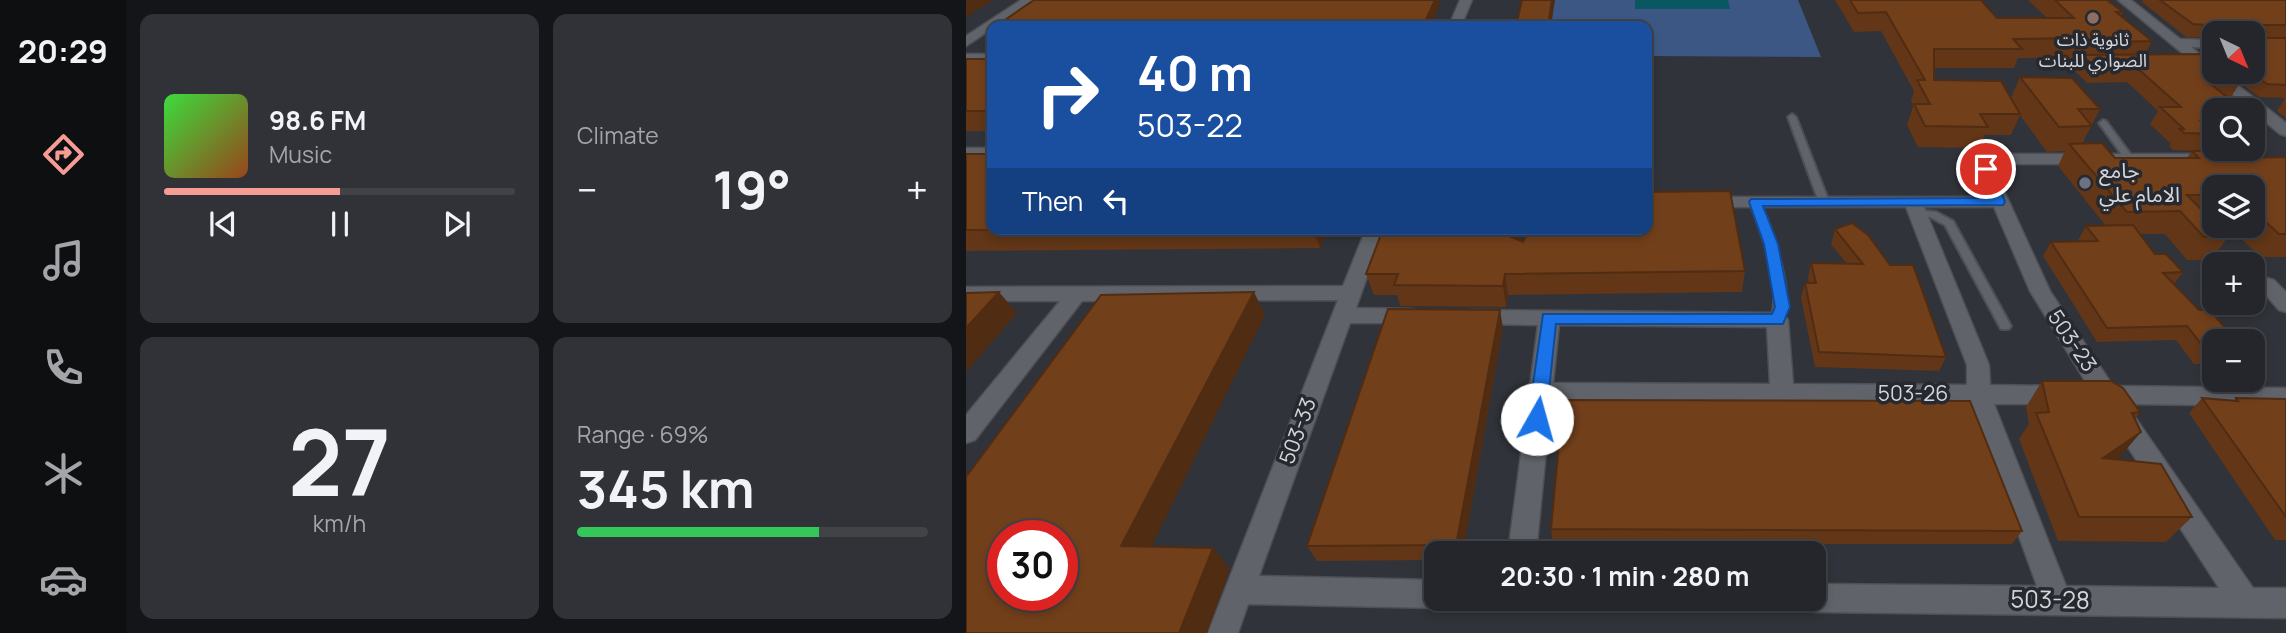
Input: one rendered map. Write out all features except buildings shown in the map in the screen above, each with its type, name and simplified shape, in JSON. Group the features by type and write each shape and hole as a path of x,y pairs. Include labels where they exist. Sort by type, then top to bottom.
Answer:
{"street":[{"path":"998,21 1029,0"},
{"path":"1457,21 1466,0"},
{"path":"2123,0 2177,43 2197,65 2244,98"},
{"path":"966,42 987,28"},
{"path":"2177,43 2202,44"},
{"path":"966,58 987,58"},
{"path":"2265,104 2275,104"},
{"path":"2265,114 2286,131"},
{"path":"966,153 987,153"},
{"path":"2128,157 2202,158"},
{"name":"503-23","path":"2128,157 1993,159 1986,163 1986,174 2040,291 2059,324 2245,602"},
{"path":"1652,202 1824,202 1916,207 1999,202"},
{"path":"1916,207 1978,365 1979,395 2057,600"},
{"name":"503-33","path":"1223,633 1373,235"},
{"path":"2267,285 2286,305"},
{"path":"966,294 1077,293 1345,304 1445,316 1777,320 1783,394"},
{"path":"966,433 1077,293"},
{"path":"1523,541 1549,318"},
{"name":"503-26","path":"1540,392 2286,397"},
{"path":"1239,590 1424,594"},
{"name":"503-28","path":"1826,598 2286,603"}],"lane":[{"path":"2071,66 2097,66"},
{"path":"1792,117 1824,202"},
{"path":"2103,122 2128,157"},
{"path":"1755,202 1771,244 1783,307 1777,320"},
{"path":"1916,207 1949,223 2005,326"}],"shaded area":[{"path":"1535,0 1798,0 1821,57 1652,56 1652,21 1529,21"},
{"path":"1635,0 1728,0 1730,9 1635,9"}],"place":[{"name":"ثانوية ذات الصواري للبنات","path":"2093,18"},
{"name":"جامع الامام علي","path":"2085,183"}],"route":[{"path":"1537,419 1549,318 1777,320 1783,307 1771,244 1755,202 1999,202 1986,169"}]}
